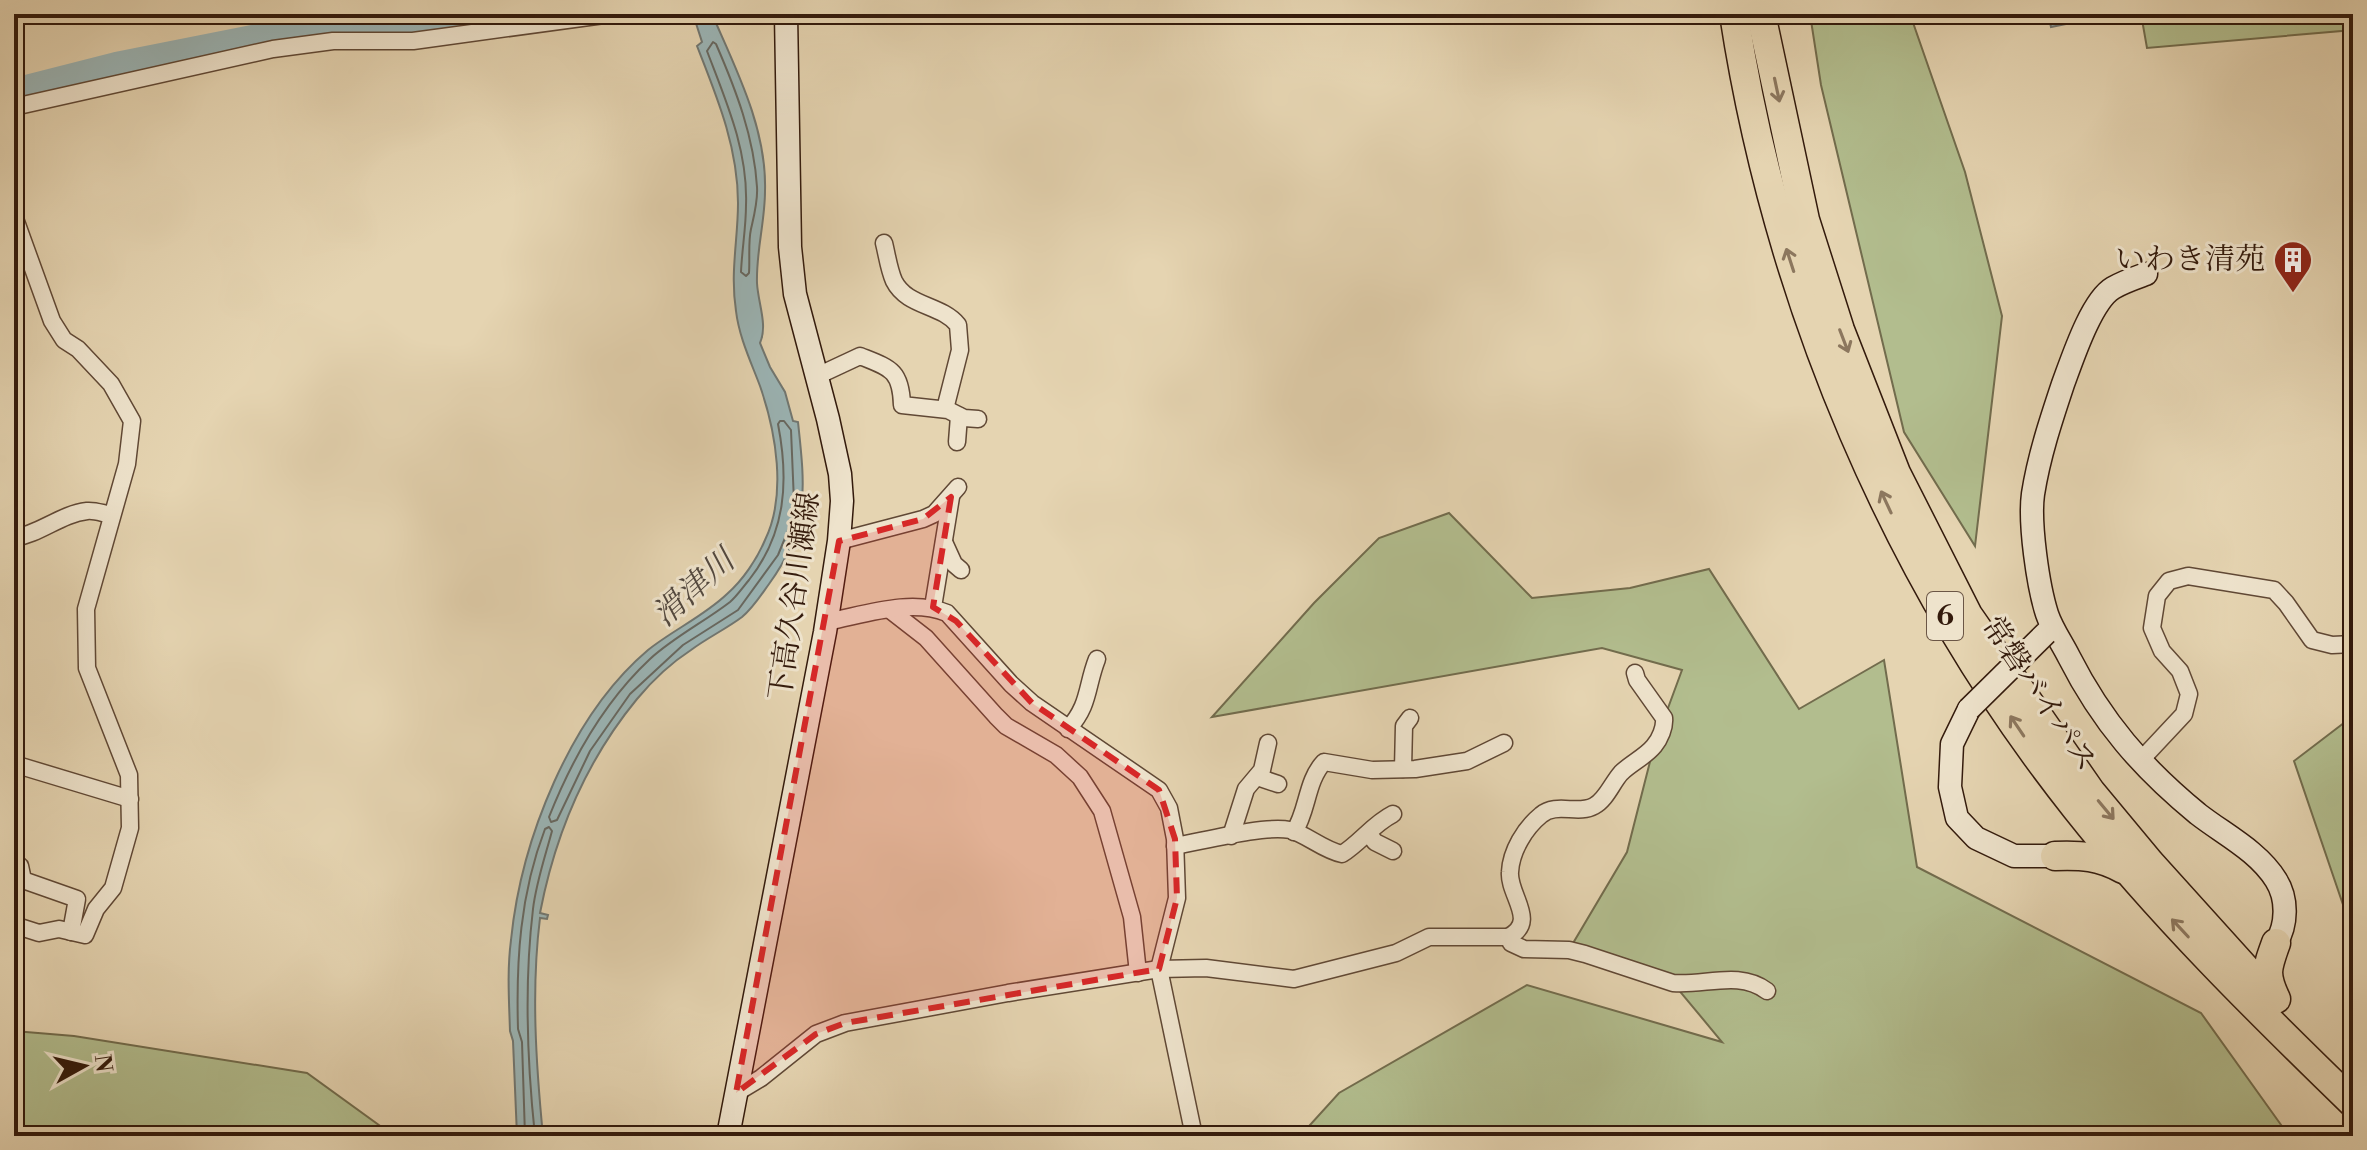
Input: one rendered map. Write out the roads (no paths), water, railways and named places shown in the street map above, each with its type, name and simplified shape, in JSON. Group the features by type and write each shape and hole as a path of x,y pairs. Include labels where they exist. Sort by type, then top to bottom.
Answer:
{"highway":[{"name":"常磐バイパス","path":"1740,15 1745,79 1778,223 1815,339 1855,437 1945,615 2030,745 2131,874 2262,1014 2353,1103"},
{"name":"常磐バイパス","path":"1740,15 1840,330 1896,473 1968,615 2091,792 2217,938 2278,1004 2353,1076"},
{"path":"2055,856 2075,829 2075,806"},
{"path":"2055,856 2088,854 2103,858 2131,874"},
{"path":"2217,938 2241,948 2260,951 2276,943"},
{"path":"2276,943 2266,971 2267,981 2278,1004"}],"main road":[{"name":"下高久谷川瀬線","path":"728,1136 826,622 842,501 840,474 795,294 790,247 786,14"},
{"path":"2146,274 2112,288 2103,296 2077,343 2047,433 2032,497 2037,566 2047,624 2121,741 2191,807 2245,848 2278,883 2284,904 2284,930 2276,943"},
{"path":"2047,624 1969,709 1952,744 1950,787 1957,818 1976,838 2014,856 2055,856"}],"street":[{"path":"14,107 273,49 333,41 413,41 557,18 611,14"},
{"path":"14,216 52,321 64,340 78,349 111,384 132,421 127,464 86,609 87,668 129,775 130,828 113,888 96,909 85,935 51,930 39,933 14,925"},
{"path":"884,243 891,272 901,291 909,298 943,311 958,325 960,350 952,412 957,442"},
{"path":"815,377 860,356 877,363 898,378 902,405 978,419"},
{"path":"839,541 923,519 934,514 954,492 933,607"},
{"path":"14,538 87,511 112,515"},
{"path":"943,541 954,564 961,570"},
{"path":"2140,761 2184,714 2189,694 2180,671 2162,651 2152,628 2157,596 2169,581 2188,576 2274,590 2312,640 2332,645 2353,644"},
{"path":"826,622 908,607 933,607 947,613 1032,703 1159,790 1169,808 1175,846 1177,898 1159,969 1194,1136"},
{"path":"890,610 926,638 1006,726 1056,755 1090,790 1107,826 1132,917 1138,973"},
{"path":"1068,729 1081,715 1097,659"},
{"path":"736,1093 761,1078 816,1034 845,1023 1159,969 1206,968 1294,979 1396,953 1429,937 1508,937 1522,923 1509,871 1520,839 1543,813 1552,809 1586,809 1599,803 1619,775 1654,746 1660,736 1665,725 1664,718 1635,673"},
{"path":"1403,769 1404,726 1410,718"},
{"path":"1231,836 1246,789 1262,770 1268,743"},
{"path":"1294,832 1302,819 1315,776 1324,762 1372,770 1403,769 1467,761 1504,743"},
{"path":"14,764 130,799"},
{"path":"1257,777 1278,784"},
{"path":"1175,846 1269,830 1294,832 1328,851 1342,854 1369,834 1381,820 1393,814"},
{"path":"1369,834 1375,842 1393,851"},
{"path":"20,866 23,880 77,899 71,932"},
{"path":"1508,937 1511,943 1524,949 1569,950 1673,983 1727,979 1758,984 1767,991"}],"water":[{"path":"693,14 712,14 740,78 761,145 765,191 757,271 763,321 760,343 785,392 793,421 798,422 802,506 792,544 757,601 742,617 676,661 643,692 602,748 575,800 554,855 540,913 548,915 547,919 540,918 535,1000 543,1136 517,1136 510,1031 510,951 526,862 554,782 595,709 620,677 648,650 718,602 744,576 765,540 776,503 777,463 771,423 743,340 734,297 738,203 734,162 725,123 697,46 702,42"},
{"path":"2048,14 2080,14 2081,21 2051,27"}],"waterway":[{"path":"14,91 116,65 327,23 400,23 477,14"}],"place":[{"name":"いわき清苑","path":"2293,294"}],"water label":[{"name":"滑津川","path":"694,588"}]}
